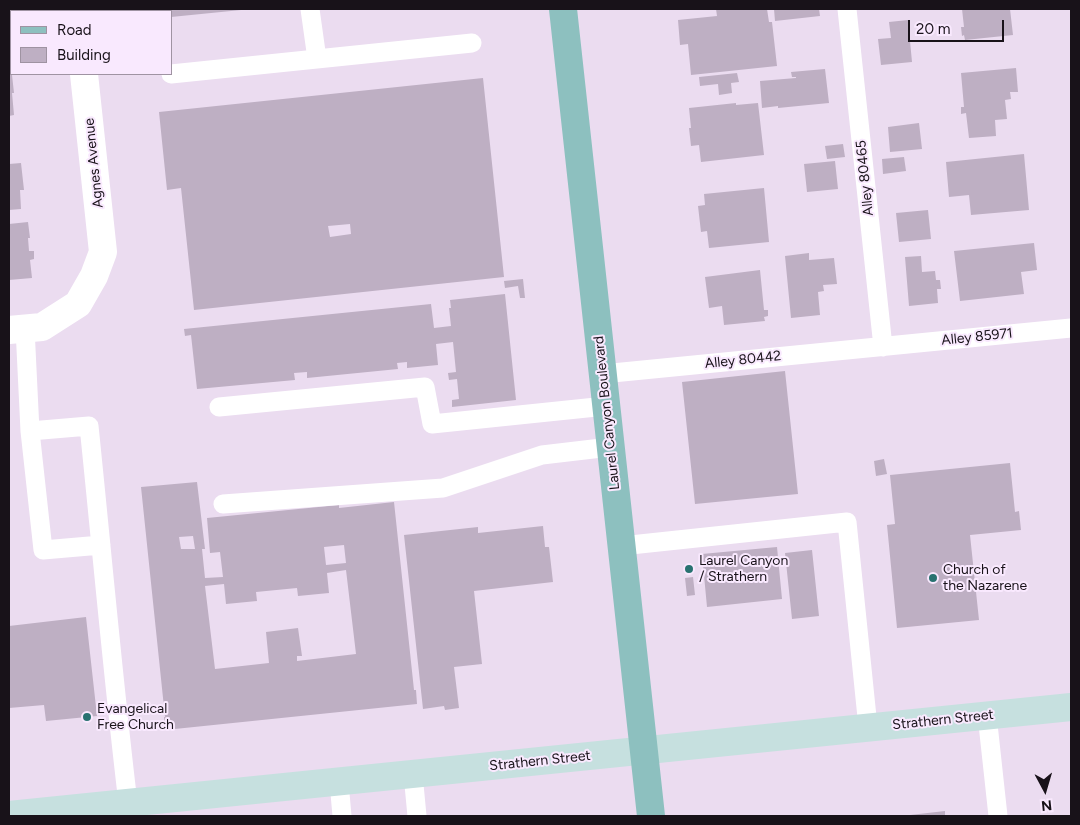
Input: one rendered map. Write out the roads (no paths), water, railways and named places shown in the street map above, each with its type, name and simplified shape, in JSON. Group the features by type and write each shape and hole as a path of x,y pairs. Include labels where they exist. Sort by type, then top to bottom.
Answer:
{"main road":[{"name":"Laurel Canyon Boulevard","path":"563,9 651,816"},
{"name":"Strathern Street","path":"9,815 55,814 119,808 413,774 1071,707"}],"street":[{"name":"Agnes Avenue","path":"17,329 42,327 78,304 94,276 103,252 84,75"}],"lane":[{"path":"310,9 318,58"},
{"name":"Alley 80465","path":"847,9 883,346"},
{"path":"172,74 472,43"},
{"name":"Alley 85971","path":"883,346 1071,328"},
{"path":"17,329 43,550 101,545"},
{"name":"Alley 80442","path":"602,374 883,346"},
{"path":"219,407 425,387 432,424 606,406"},
{"path":"30,431 89,426 118,712 119,808"},
{"path":"223,504 443,488 542,455 610,447"},
{"path":"621,546 847,522 868,728"},
{"path":"987,715 998,816"},
{"path":"413,774 417,816"},
{"path":"339,782 342,816"}],"place":[{"name":"Laurel Canyon / Strathern","path":"689,569"},
{"name":"Church of the Nazarene","path":"933,578"},
{"name":"Evangelical Free Church","path":"87,717"}]}
